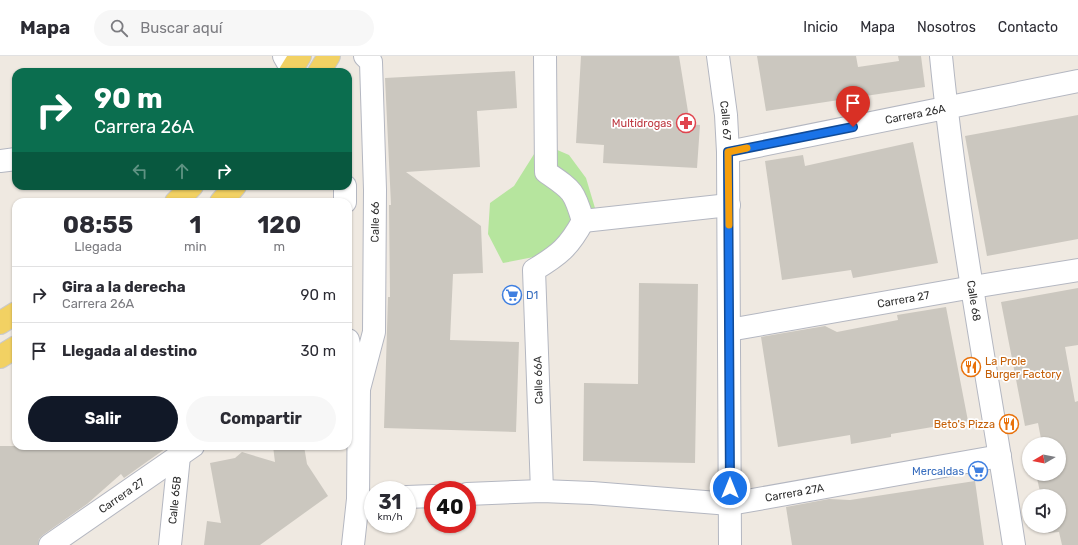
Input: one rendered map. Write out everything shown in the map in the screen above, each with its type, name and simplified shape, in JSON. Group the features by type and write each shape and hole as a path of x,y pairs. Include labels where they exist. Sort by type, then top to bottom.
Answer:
{"main road":[{"path":"322,68 329,56"},
{"path":"180,198 188,190"},
{"path":"224,198 232,190"},
{"path":"0,323 12,316"},
{"path":"0,356 12,349"}],"street":[{"name":"Calle 66","path":"359,389 374,332 375,190 371,62 365,56"},
{"path":"545,56 546,172 571,190 578,204 583,221 729,205"},
{"name":"Calle 67","path":"718,56 726,115 728,152 730,545"},
{"name":"Calle 68","path":"940,56 946,108 1014,545"},
{"name":"Carrera 26A","path":"728,152 1078,81"},
{"path":"0,161 12,160"},
{"name":"Calle 66A","path":"542,491 534,270 555,257 573,240 583,221"},
{"name":"Carrera 27","path":"729,330 973,286 1078,270"},
{"path":"352,339 374,332"},
{"name":"Calle 66","path":"352,358 359,389 365,481"},
{"name":"Carrera 27","path":"50,545 186,451"},
{"name":"Calle 65B","path":"170,545 186,451"},
{"name":"Carrera 27A","path":"476,494 542,491 615,494 730,504 1000,456"},
{"name":"Calle 66","path":"353,545 364,505"}],"green space":[{"path":"541,143 569,155 586,178 595,208 583,234 544,255 503,263 488,234 490,203 514,186"}],"building":[{"path":"581,56 679,56 690,124 700,125 697,168 603,163 604,145 576,143"},
{"path":"757,56 856,56 858,67 899,61 898,56 921,56 925,87 766,111"},
{"path":"515,71 517,108 477,111 480,167 406,172 481,226 483,273 453,274 450,340 519,342 516,432 384,428 388,297 390,297 389,205 391,205 385,78"},
{"path":"1078,115 1078,239 987,256 965,136"},
{"path":"913,142 938,263 853,278 851,270 782,280 765,161 803,155 805,166"},
{"path":"639,283 698,284 695,463 583,461 584,383 638,384"},
{"path":"1078,288 1078,345 1065,347 1075,402 1078,401 1078,545 1062,545 1059,533 1066,533 1066,489 1039,489 1038,481 1066,481 1066,437 1041,437 1038,423 1025,426 1001,302"},
{"path":"946,307 968,421 891,434 891,437 851,444 850,435 778,447 761,337 825,326 837,332 898,320 897,315"},
{"path":"0,446 12,446 12,450 163,450 124,478 121,474 87,504 43,535 39,539 38,545 0,545"},
{"path":"274,450 305,450 307,464 328,496 260,545 204,545 207,521 221,523 210,463 235,458 242,452 275,462"},
{"path":"975,481 984,545 792,545 786,507 829,499 850,500"}],"slow traffic":[{"path":"729,225 728,152 747,148"}],"place":[{"name":"Multidrogas","path":"686,123"},
{"name":"D1","path":"512,295"},
{"name":"La Prole Burger Factory","path":"971,367"},
{"name":"Beto's Pizza","path":"1009,424"},
{"name":"Mercaldas","path":"978,471"}],"route":[{"path":"730,488 728,152 853,127"}]}
